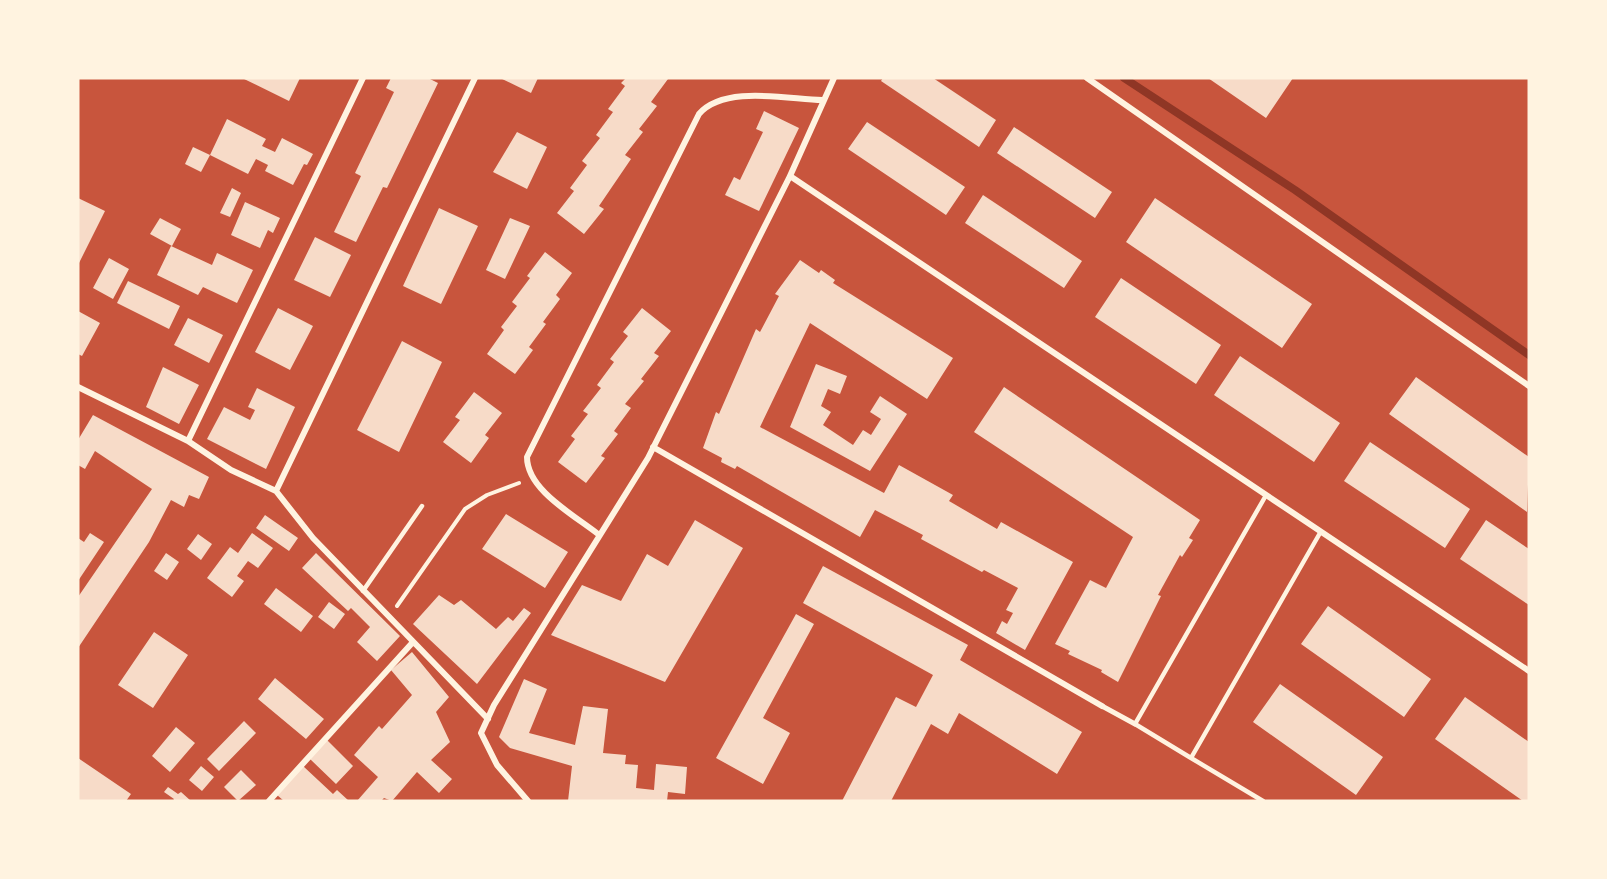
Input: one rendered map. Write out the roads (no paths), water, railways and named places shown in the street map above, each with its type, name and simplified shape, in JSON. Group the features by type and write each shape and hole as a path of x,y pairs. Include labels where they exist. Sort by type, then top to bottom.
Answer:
{"street":[{"path":"188,441 363,78"},
{"path":"276,491 475,78"},
{"path":"528,801 497,765 481,733 598,534 653,447 790,176 822,100 834,78"},
{"path":"1087,78 1529,386"},
{"path":"598,534 536,485 527,467 531,447 699,114 712,102 730,96 822,100"},
{"path":"790,176 1529,671"},
{"path":"78,387 188,441 231,470 276,491 313,538 488,719"},
{"path":"653,447 1135,724"},
{"path":"269,801 413,642"}],"lane":[{"path":"1263,801 1135,724 1265,496"},
{"path":"363,591 422,506"},
{"path":"1191,759 1320,533"}],"waterway":[{"path":"1124,78 1295,190 1529,355"}]}
